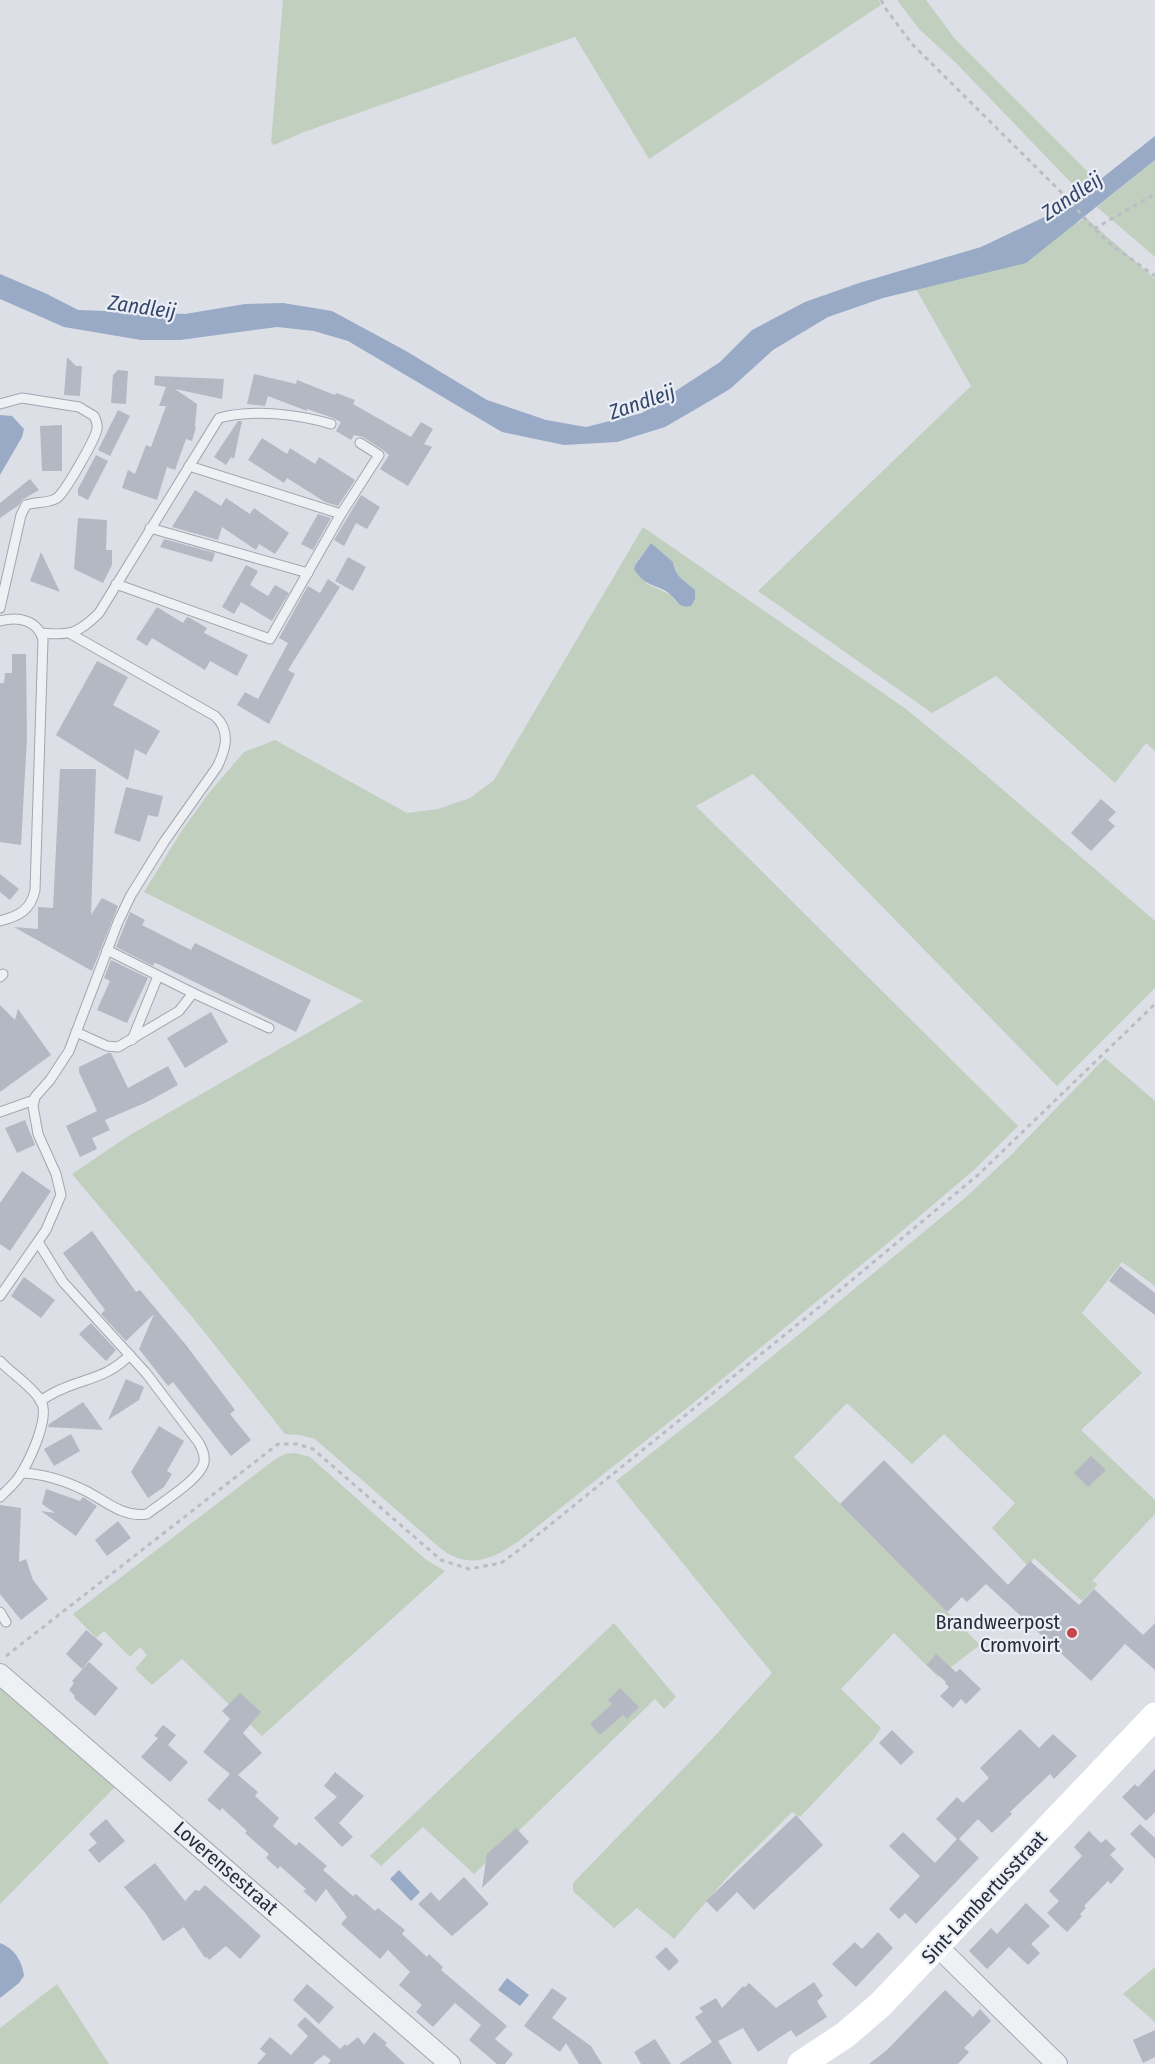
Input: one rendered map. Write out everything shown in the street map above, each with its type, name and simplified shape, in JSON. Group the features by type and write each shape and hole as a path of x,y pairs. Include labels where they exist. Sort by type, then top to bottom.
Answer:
{"main road":[{"name":"Sint-Lambertusstraat","path":"801,2064 869,2016 1155,1716"}],"street":[{"name":"Loverensestraat","path":"0,1674 450,2064"},
{"path":"937,1947 1057,2064"}],"lane":[{"path":"0,404 22,398 79,407 94,416 97,427 89,447 58,497 47,502 33,502 26,505 21,515 0,608"},
{"path":"42,633 64,635 71,633 86,626 99,613 219,418 234,414 262,413 331,424"},
{"path":"116,584 270,639 341,514 379,455 360,444"},
{"path":"189,466 341,514"},
{"path":"150,528 308,573"},
{"path":"0,621 20,619 36,626 42,633 43,640 35,890 27,909 13,918 0,921"},
{"path":"0,1296 51,1221 61,1195 56,1174 38,1134 34,1118 35,1097 57,1071 69,1051 107,950 131,895 164,842 217,767 222,758 226,738 222,722 215,716 71,633"},
{"path":"107,950 269,1028"},
{"path":"132,1040 158,976"},
{"path":"76,1032 107,1046 118,1047 179,1011 193,993"},
{"path":"0,1112 34,1100"},
{"path":"22,1473 59,1480 88,1492 106,1504 138,1515 147,1514 195,1476 204,1462 204,1453 199,1443 146,1373 63,1282 38,1242"},
{"path":"40,1401 60,1389 104,1375 117,1368 130,1355"},
{"path":"0,1361 40,1401 43,1407 42,1423 22,1473 0,1497"},
{"path":"0,1612 6,1622"}],"path":[{"path":"881,0 912,44 1094,229 1113,246 1155,276"},
{"path":"1094,229 1155,194"},
{"path":"0,1661 278,1444 297,1444 313,1449 441,1560 469,1569 501,1563 797,1325 978,1175 1155,1004"}],"green space":[{"path":"283,0 879,0 881,5 649,159 575,37 304,132 274,145 271,142"},
{"path":"897,0 926,0 955,39 1098,182 1082,194 956,63 919,29"},
{"path":"1155,160 1155,257 1097,207"},
{"path":"1085,217 1155,279 1155,751 1146,743 1115,783 996,676 932,713 758,591 971,386 916,289 1079,222"},
{"path":"643,527 906,709 1155,921 1155,988 1057,1086 753,774 696,806 1018,1126 974,1170 692,1404 519,1541 490,1557 470,1560 450,1555 440,1548 315,1439 285,1434 198,1324 72,1174 130,1135 363,1001 144,892 181,832 208,794 244,752 275,740 407,813 438,809 470,798 494,780","holes":["651,543 673,562 678,575 688,584 677,603 671,595 647,584 634,569 635,564"]},
{"path":"1105,1058 1155,1101 1155,1286 1122,1262 1082,1313 1142,1373 1081,1430 1155,1500 1155,1514 1092,1581 1098,1584 1082,1601 1034,1558 1028,1566 992,1528 1015,1503 944,1434 912,1464 847,1403 794,1457 980,1645 938,1677 894,1633 841,1689 881,1728 873,1740 800,1817 792,1812 731,1873 674,1939 637,1908 614,1928 573,1891 573,1883 711,1740 772,1673 616,1481 730,1391 965,1198 1010,1156"},
{"path":"295,1453 310,1457 425,1559 445,1571 262,1736 182,1659 152,1685 135,1669 147,1655 140,1647 130,1657 104,1631 96,1638 73,1614 274,1460 285,1454"},
{"path":"614,1623 676,1697 664,1709 655,1699 474,1874 423,1827 381,1866 370,1856"},
{"path":"0,1686 116,1786 0,1904"},
{"path":"1155,1967 1155,2022 1123,1994"},
{"path":"57,1984 109,2064 0,2064 0,2028"}],"water":[{"path":"1155,136 1155,160 1026,263 883,298 828,317 773,350 730,389 665,427 617,442 564,445 502,432 348,341 314,331 277,327 180,340 141,340 64,327 0,299 0,274 78,310 185,314 245,304 283,303 332,311 406,351 487,400 546,420 586,427 642,413 720,362 752,330 805,302 859,283 981,247 1055,212 1082,194"},
{"path":"0,415 12,416 24,429 22,437 0,475"},
{"path":"651,543 673,562 678,575 695,590 695,599 691,606 679,604 666,591 643,580 634,569"},
{"path":"399,1870 420,1892 411,1901 390,1879"},
{"path":"0,1943 17,1956 24,1976 0,1998"},
{"path":"507,1978 529,1995 520,2006 498,1990"}],"building":[{"path":"67,357 76,366 82,366 80,396 64,395"},
{"path":"118,370 128,371 126,404 111,403 113,375"},
{"path":"254,374 296,384 297,380 355,400 353,404 411,437 421,422 433,429 424,444 432,447 408,486 380,469 389,455 383,450 363,437 354,435 351,440 336,431 341,422 268,396 265,406 247,404"},
{"path":"155,376 224,379 222,399 175,389 197,404 196,427 192,441 186,439 175,470 167,467 157,500 122,488 128,470 135,474 146,445 151,447 166,406 159,406 166,387 154,385"},
{"path":"118,410 130,416 110,456 98,450"},
{"path":"238,421 242,421 234,459 231,457 226,465 214,457"},
{"path":"62,425 62,471 42,471 40,426"},
{"path":"262,438 287,454 290,448 315,464 319,457 355,480 338,506 325,502 287,478 284,483 248,460"},
{"path":"96,455 108,461 88,500 78,495 78,489"},
{"path":"30,479 39,490 0,518 0,503"},
{"path":"195,490 221,506 226,498 250,514 254,508 289,533 275,554 259,544 256,550 222,527 218,540 172,527"},
{"path":"361,495 380,507 367,529 356,523 344,546 334,540"},
{"path":"318,514 331,518 313,550 301,544"},
{"path":"78,518 107,520 106,550 112,550 112,565 103,583 74,569"},
{"path":"164,539 215,553 212,562 160,547"},
{"path":"41,552 60,592 30,581"},
{"path":"348,557 366,567 353,591 335,581"},
{"path":"246,565 258,571 250,585 268,596 275,585 289,593 272,621 241,602 234,614 222,607"},
{"path":"328,579 340,587 288,670 295,674 269,724 237,705 245,692 258,699 288,643 279,638 308,586 320,593"},
{"path":"157,607 183,623 187,617 190,618 207,628 204,633 248,655 237,676 210,661 205,670 152,638 147,646 136,639"},
{"path":"12,654 26,654 27,738 21,845 0,842 0,683 4,683 5,673 12,673"},
{"path":"97,661 128,677 113,705 160,731 146,755 135,749 128,780 56,735"},
{"path":"60,769 96,769 91,915 102,898 118,906 92,971 14,927 38,929 38,907 53,908"},
{"path":"126,787 163,796 158,817 148,815 140,842 114,833"},
{"path":"1101,799 1116,812 1108,820 1115,826 1091,851 1071,833"},
{"path":"0,874 19,889 10,900 0,892"},
{"path":"130,912 145,920 142,925 191,950 195,943 311,1000 296,1032 158,964 154,963 153,966 116,947"},
{"path":"111,960 148,978 127,1023 97,1010 110,981 104,978"},
{"path":"0,1005 15,1020 18,1009 51,1055 0,1092"},
{"path":"211,1012 228,1042 185,1068 167,1038"},
{"path":"111,1053 128,1088 168,1066 178,1085 147,1102 105,1120 110,1130 92,1138 97,1149 80,1157 66,1126 97,1111 79,1072 79,1067"},
{"path":"25,1120 35,1145 17,1153 5,1128"},
{"path":"22,1171 51,1191 10,1251 0,1244 0,1203"},
{"path":"92,1231 136,1292 140,1290 186,1345 235,1410 230,1414 251,1440 231,1456 173,1382 168,1386 139,1349 154,1314 126,1341 101,1314 105,1310 63,1253"},
{"path":"1120,1266 1155,1293 1155,1315 1109,1281"},
{"path":"24,1277 55,1300 41,1318 11,1296"},
{"path":"91,1323 116,1350 106,1361 79,1334"},
{"path":"126,1379 144,1387 139,1400 108,1420"},
{"path":"83,1402 103,1430 48,1427 49,1424"},
{"path":"159,1426 184,1441 167,1471 172,1474 164,1487 148,1498 131,1472"},
{"path":"71,1434 80,1451 54,1466 44,1449"},
{"path":"1091,1456 1106,1470 1088,1487 1074,1473"},
{"path":"884,1460 1008,1585 1030,1561 1079,1605 1094,1589 1143,1635 1155,1623 1155,1670 1125,1644 1091,1681 986,1584 967,1602 962,1597 947,1612 840,1504"},
{"path":"46,1489 80,1501 83,1497 97,1506 76,1536 41,1511 55,1513 42,1504"},
{"path":"0,1505 21,1508 19,1562 26,1559 33,1580 48,1599 21,1620 0,1594"},
{"path":"118,1521 131,1538 107,1556 95,1540"},
{"path":"86,1630 103,1644 82,1669 66,1654"},
{"path":"936,1654 956,1672 960,1669 981,1689 966,1704 961,1699 953,1708 940,1696 949,1687 927,1665"},
{"path":"89,1662 118,1688 95,1716 74,1698 75,1696 69,1690 74,1683 72,1681"},
{"path":"620,1688 639,1707 627,1719 623,1715 600,1735 590,1724 612,1704 608,1700"},
{"path":"240,1693 261,1712 243,1733 262,1753 238,1775 258,1792 255,1796 279,1818 273,1826 296,1846 299,1842 327,1866 323,1870 353,1896 356,1894 375,1911 378,1908 405,1930 402,1934 427,1957 429,1954 443,1967 441,1970 507,2026 495,2039 513,2054 505,2064 497,2064 469,2040 481,2025 455,2003 433,2027 416,2012 422,2005 399,1985 410,1972 388,1950 380,1959 341,1924 347,1917 326,1889 316,1902 303,1891 306,1889 280,1866 278,1869 266,1858 269,1854 245,1833 247,1831 222,1808 220,1811 207,1800 230,1774 203,1752 230,1719 222,1711"},
{"path":"163,1725 176,1735 168,1745 188,1762 170,1782 141,1757 158,1738 154,1736"},
{"path":"1020,1729 1039,1748 1053,1734 1077,1756 1054,1779 1050,1774 1010,1812 1012,1814 992,1833 978,1819 959,1839 979,1858 916,1924 905,1913 899,1919 889,1909 920,1876 889,1846 903,1832 935,1863 957,1839 936,1819 957,1797 963,1803 989,1778 980,1768"},
{"path":"892,1730 914,1752 901,1765 879,1743"},
{"path":"1155,1769 1155,1812 1146,1821 1122,1797 1135,1784 1138,1787"},
{"path":"335,1772 364,1796 339,1823 353,1837 342,1847 314,1818 337,1797 324,1786"},
{"path":"796,1815 823,1845 754,1910 737,1892 717,1912 706,1901"},
{"path":"106,1819 125,1841 99,1863 88,1850 97,1843 89,1834"},
{"path":"1140,1824 1155,1838 1155,1859 1130,1834"},
{"path":"516,1828 529,1842 482,1888 487,1854"},
{"path":"1089,1831 1101,1843 1106,1839 1116,1849 1110,1855 1124,1869 1111,1884 1108,1881 1084,1906 1086,1908 1080,1914 1082,1916 1067,1932 1047,1913 1059,1901 1049,1891 1082,1856 1074,1847"},
{"path":"155,1863 185,1901 195,1890 199,1891 205,1885 261,1936 240,1959 226,1946 209,1960 205,1958 184,1927 163,1941 146,1914 124,1887"},
{"path":"464,1877 489,1904 452,1936 418,1904 431,1892 439,1901"},
{"path":"1026,1903 1050,1926 1031,1944 1040,1953 1028,1965 1009,1947 987,1969 969,1951 991,1928 997,1934"},
{"path":"878,1932 893,1948 856,1987 832,1964 855,1942 862,1949"},
{"path":"666,1947 679,1961 669,1971 655,1957"},
{"path":"814,1982 823,1996 817,2001 827,2017 796,2037 791,2030 758,2052 743,2028 718,2041 732,2064 679,2064 712,2042 695,2017 703,2012 699,2008 716,1998 722,2008 743,1986 749,1983 776,2008"},
{"path":"307,1984 334,2007 319,2024 293,2000"},
{"path":"552,1988 567,1998 552,2018 591,2046 602,2064 579,2064 566,2043 560,2052 524,2026"},
{"path":"945,1990 973,2017 980,2009 991,2021 964,2048 969,2052 958,2064 869,2064 887,2050"},
{"path":"305,2017 340,2049 358,2037 364,2045 374,2032 405,2064 328,2064 331,2060 324,2055 313,2064 257,2064 266,2054 260,2049 270,2037 291,2055 308,2036 297,2025"},
{"path":"1155,2030 1155,2057 1143,2063 1133,2040"},
{"path":"655,2039 671,2064 641,2064 634,2052"}],"place":[{"name":"Brandweerpost Cromvoirt","path":"1072,1633"}],"water label":[{"name":"Zandleij","path":"1072,196"},
{"name":"Zandleij","path":"142,307"},
{"name":"Zandleij","path":"642,402"}]}
